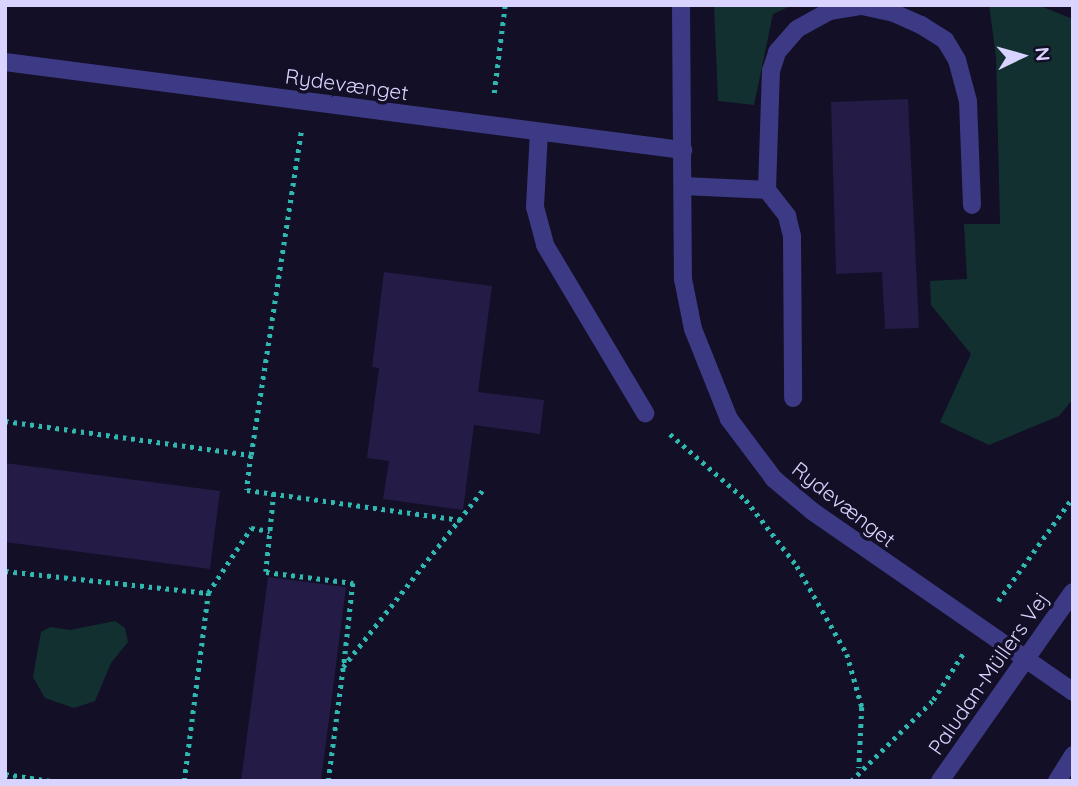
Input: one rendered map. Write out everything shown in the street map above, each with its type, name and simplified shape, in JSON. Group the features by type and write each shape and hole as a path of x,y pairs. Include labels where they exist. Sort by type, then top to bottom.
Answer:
{"street":[{"name":"Rydevænget","path":"681,5 683,279 693,329 729,419 774,479 812,511 1073,692"},
{"path":"767,190 771,71 777,52 797,30 829,11 862,6 894,13 921,25 945,40 957,60 968,101 972,205"},
{"name":"Rydevænget","path":"5,62 683,150"},
{"path":"539,132 535,207 545,245 645,413"},
{"path":"683,186 767,190 779,201 792,236 793,398"},
{"name":"Paludan-Müllers Vej","path":"940,781 1073,592"},
{"path":"1056,781 1073,755"}],"path":[{"path":"489,125 505,5"},
{"path":"305,101 247,490 461,520"},
{"path":"645,413 746,500 797,566 846,654 862,707 859,768"},
{"path":"5,421 251,456"},
{"path":"344,667 483,490"},
{"path":"274,493 266,572 353,583 328,781"},
{"path":"851,781 859,768 933,699 1073,497"},
{"path":"184,781 208,593 251,527 270,530"},
{"path":"5,571 208,593"},
{"path":"5,774 50,781"}],"green space":[{"path":"714,5 793,5 773,14 754,105 718,101"},
{"path":"989,5 1038,5 1073,19 1073,399 1059,416 989,445 940,422 971,354 931,305 930,281 967,279 964,224 1000,224 996,57"},
{"path":"115,621 125,628 128,642 111,663 95,701 74,708 45,698 33,677 41,632 50,627 70,630"}],"building":[{"path":"908,99 919,328 885,329 882,272 836,274 831,102"},
{"path":"384,272 492,286 478,392 544,400 540,434 474,425 463,510 383,499 389,461 367,458 379,368 372,367"},
{"path":"5,463 220,491 210,569 5,542"},
{"path":"268,577 346,587 321,781 241,781"}]}
